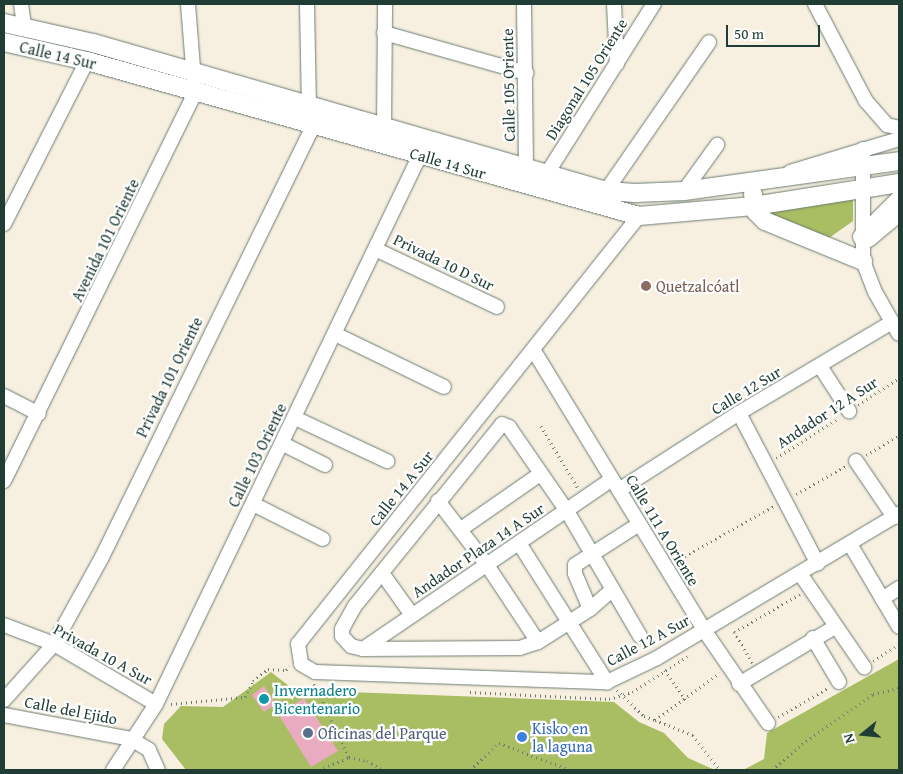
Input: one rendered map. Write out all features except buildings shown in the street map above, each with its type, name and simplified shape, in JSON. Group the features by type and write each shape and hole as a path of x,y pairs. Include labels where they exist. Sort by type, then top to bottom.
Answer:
{"main road":[{"name":"Calle 14 Sur","path":"4,23 24,26 194,72 309,106 526,165 606,191 635,194 684,191 779,176 862,157 899,161"},
{"name":"Calle 14 Sur","path":"4,42 87,61 195,93 639,216 754,206 899,182"},
{"path":"751,181 754,206 765,221 862,248 899,200"}],"street":[{"path":"21,4 24,26"},
{"name":"Avenida 101 Oriente","path":"4,481 39,414 195,93 188,4"},
{"path":"307,4 309,106"},
{"path":"384,127 385,4"},
{"name":"Calle 105 Oriente","path":"524,4 526,165"},
{"path":"614,4 617,64"},
{"name":"Diagonal 105 Oriente","path":"548,172 654,4"},
{"path":"815,4 866,101 893,127"},
{"path":"384,33 526,73"},
{"path":"606,191 709,42"},
{"path":"4,224 87,61"},
{"name":"Privada 101 Oriente","path":"4,700 54,644 102,557 314,125"},
{"path":"896,328 862,248 862,157 899,139"},
{"path":"684,191 717,145"},
{"name":"Calle 103 Oriente","path":"114,767 156,704 283,444 420,155"},
{"path":"862,248 899,215"},
{"name":"Calle 14 A Sur","path":"302,664 298,644 306,633 534,351 639,216"},
{"name":"Privada 10 D Sur","path":"375,249 497,307"},
{"name":"Calle 12 Sur","path":"616,485 820,366 896,328"},
{"path":"335,334 444,386"},
{"name":"Calle 111 A Oriente","path":"534,351 728,669 768,723"},
{"path":"820,366 849,411"},
{"path":"4,396 39,414"},
{"path":"739,413 818,564"},
{"path":"294,418 387,461"},
{"path":"612,590 590,609 538,642 515,649 363,649 346,642 342,629 354,607 438,500 502,424 509,427 567,511 640,636"},
{"path":"283,444 325,465"},
{"path":"856,461 897,515"},
{"path":"461,529 540,474"},
{"name":"Andador Plaza 14 A Sur","path":"363,649 567,511 616,485"},
{"path":"438,500 487,565 538,642"},
{"path":"253,504 323,538"},
{"name":"Calle 12 A Sur","path":"302,664 607,682 657,658 818,564 897,515"},
{"path":"590,609 574,567 592,553 639,524"},
{"path":"519,543 607,682"},
{"path":"850,544 899,627"},
{"path":"382,572 412,615"},
{"path":"800,574 864,667"},
{"path":"882,599 899,588"},
{"name":"Privada 10 A Sur","path":"4,625 54,644 156,704"},
{"path":"739,684 835,627"},
{"path":"814,638 839,682"},
{"name":"Calle del Ejido","path":"4,715 131,739"},
{"path":"131,739 149,750 158,770"}],"path":[{"name":"Andador 12 A Sur","path":"767,464 899,378"},
{"path":"541,426 577,484"},
{"path":"758,672 734,632 810,589"},
{"path":"657,658 686,700"},
{"path":"156,704 245,697 253,681 268,669 286,670 302,664 349,757"},
{"path":"655,720 728,669"},
{"path":"607,682 644,716 694,736 720,770"},
{"path":"772,770 802,744 873,694 899,688"},
{"path":"470,770 499,743 570,770"},
{"path":"319,770 349,757 367,761 384,770"}],"green space":[{"path":"853,197 853,221 829,238 761,211"},
{"path":"899,659 899,770 743,770 764,759 767,733"},
{"path":"271,672 294,690 614,702 639,722 664,733 688,758 715,770 186,770 162,739 164,724 181,706 223,707"}],"place":[{"name":"Quetzalcóatl","path":"646,286"},
{"name":"Invernadero Bicentenario","path":"264,699"},
{"name":"Oficinas del Parque","path":"308,733"},
{"name":"Kisko en la laguna","path":"522,737"}]}
